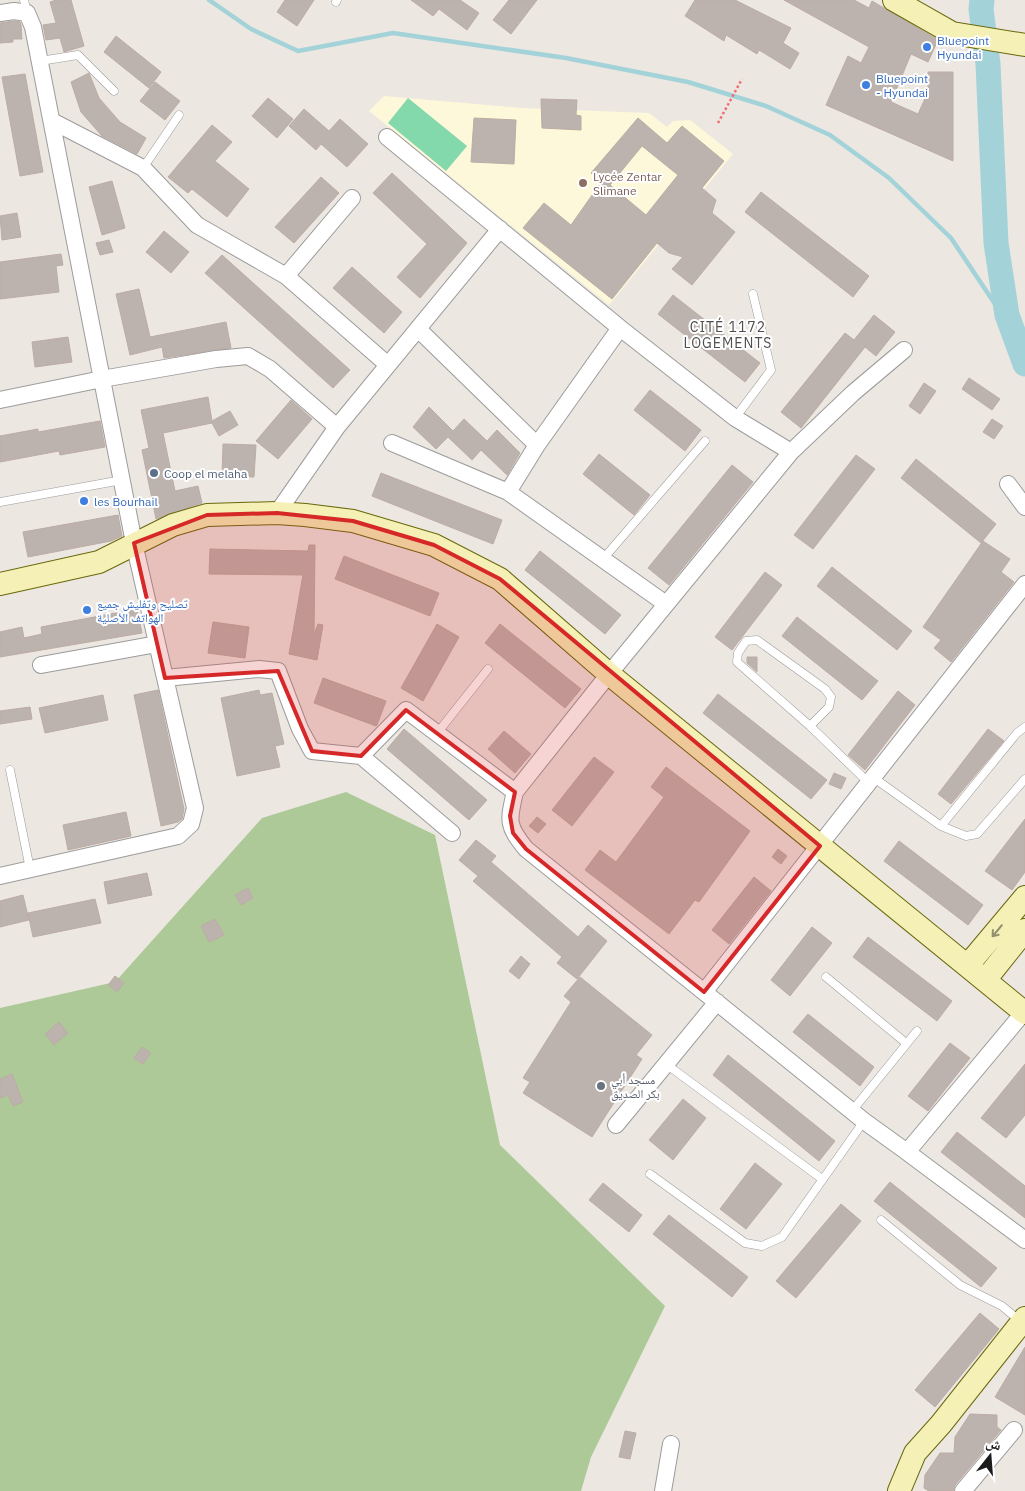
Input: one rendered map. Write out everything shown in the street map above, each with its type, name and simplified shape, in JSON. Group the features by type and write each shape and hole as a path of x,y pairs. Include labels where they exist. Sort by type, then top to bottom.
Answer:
{"main road":[{"path":"894,0 952,33 1015,44"},
{"path":"0,584 99,562 173,525 207,516 277,513 353,521 393,531 434,545 500,579 609,674 1025,1012"},
{"path":"968,965 1025,897"},
{"path":"986,979 1025,930"},
{"path":"899,1491 915,1452 941,1424 1023,1320"}],"street":[{"path":"0,13 14,11 26,6 33,27 134,543 195,808 191,824 178,836 0,876"},
{"path":"52,121 143,168 197,224 286,276 388,365"},
{"path":"388,137 620,328 735,418 790,452"},
{"path":"286,276 352,198"},
{"path":"277,513 337,427 500,229"},
{"path":"508,492 536,446 620,328"},
{"path":"418,329 536,446"},
{"path":"904,350 852,393 790,452 515,792 510,816 513,833 526,849 858,1116 1025,1240"},
{"path":"0,400 102,378 216,359 248,356 270,368 337,427"},
{"path":"392,443 508,492 666,604"},
{"path":"1008,484 1025,507"},
{"path":"616,1125 666,1064 711,997 820,846 1025,584"},
{"path":"41,665 157,644"},
{"path":"165,678 259,669 278,671 300,729 312,751 361,756 452,833"},
{"path":"361,756 406,710 438,732 515,792"},
{"path":"907,1152 1025,1012"},
{"path":"963,1491 1014,1430"},
{"path":"663,1491 671,1444"}],"lane":[{"path":"40,61 78,55 114,91"},
{"path":"143,168 179,116"},
{"path":"735,418 771,370 753,294"},
{"path":"603,559 705,442"},
{"path":"0,502 122,480"},
{"path":"810,726 829,707 831,697 825,689 757,640 746,641 738,653 737,662 871,780 941,826 966,836 977,834 1025,779"},
{"path":"438,732 488,669"},
{"path":"941,826 1017,733 1025,727"},
{"path":"10,770 30,869"},
{"path":"826,977 906,1043"},
{"path":"650,1174 745,1243 762,1246 782,1237 822,1179 858,1116 906,1043 917,1030"},
{"path":"666,1064 822,1179"},
{"path":"881,1220 960,1285 1002,1306 1023,1320"}],"path":[{"path":"718,123 742,79"}],"highlighted area":[{"path":"277,513 353,521 434,545 500,579 820,846 704,992 526,849 513,833 510,816 515,792 406,710 361,756 312,751 278,671 165,678 134,543 207,515"}],"shaded area":[{"name":"Lycée Zentar Slimane","path":"384,96 521,108 649,113 667,127 673,121 690,120 733,154 609,305 369,111"}],"green space":[{"path":"408,98 467,146 446,171 388,123"},
{"path":"346,792 435,835 500,1145 665,1306 591,1457 581,1491 0,1491 0,1008 115,982 262,818"}],"building":[{"path":"71,0 84,46 64,52 60,38 46,40 43,25 56,23 50,2"},
{"path":"285,0 314,0 297,26 277,12"},
{"path":"411,0 460,0 479,13 467,30 439,9 433,16"},
{"path":"509,0 537,0 511,34 493,20"},
{"path":"695,0 735,0 791,28 783,43 799,53 790,69 759,50 757,54 726,35 724,41 685,16"},
{"name":"Bluepoint - Hyundai","path":"784,0 854,0 869,8 872,1 938,40 928,62 911,54 891,102 918,114 928,92 928,72 953,72 953,161 826,105 848,56 861,63 869,47"},
{"path":"20,22 22,39 13,39 13,42 0,43 0,23"},
{"path":"116,36 161,72 149,88 104,52"},
{"path":"89,73 99,98 120,122 146,138 137,154 102,136 81,112 71,82"},
{"path":"25,74 43,172 20,176 2,77"},
{"path":"155,82 180,101 165,120 140,101"},
{"path":"268,98 293,119 277,138 252,116"},
{"path":"541,99 577,100 576,115 581,116 581,130 542,128"},
{"path":"304,109 329,131 340,119 368,144 347,167 321,144 316,150 289,126"},
{"path":"474,118 516,120 514,164 471,162"},
{"path":"638,118 667,143 682,126 724,161 702,188 716,200 712,213 735,232 692,285 672,269 683,257 669,253 657,243 612,299 523,228 544,203 571,225 602,181 591,173","holes":["642,146 678,175 646,215 610,185"]},
{"path":"212,125 232,142 215,161 249,189 227,217 192,189 188,193 168,177"},
{"path":"392,173 467,243 420,298 397,277 427,244 373,193"},
{"path":"321,177 339,193 294,243 275,227"},
{"path":"112,181 125,228 102,235 89,187"},
{"path":"761,192 869,276 853,297 745,212"},
{"path":"17,213 21,237 2,240 0,216"},
{"path":"164,231 189,252 171,273 146,252"},
{"path":"109,240 113,252 100,255 96,243"},
{"path":"61,254 63,265 56,266 59,292 0,299 0,262"},
{"path":"222,255 350,370 333,388 205,273"},
{"path":"352,267 402,312 384,333 333,288"},
{"path":"139,289 150,337 226,322 231,348 164,358 162,347 130,355 116,294"},
{"path":"673,295 760,363 745,382 658,314"},
{"path":"874,315 895,332 876,356 865,347 801,428 781,412 845,333 854,340"},
{"path":"68,337 72,362 35,367 32,342"},
{"path":"969,378 1000,399 992,410 962,389"},
{"path":"924,383 936,391 920,414 909,406"},
{"path":"650,390 701,430 685,451 634,410"},
{"path":"208,397 212,421 230,411 238,425 219,436 212,423 163,433 175,491 198,486 202,503 156,519 142,450 149,448 141,410"},
{"path":"291,400 312,419 278,459 256,441"},
{"path":"429,407 453,431 464,419 487,441 497,430 520,453 507,475 481,450 472,460 448,437 436,449 413,427"},
{"path":"992,419 1003,426 994,439 983,432"},
{"path":"100,421 105,447 60,455 59,451 0,462 0,436 38,429 38,432"},
{"path":"223,444 256,445 254,477 222,476"},
{"path":"599,454 650,495 634,515 583,474"},
{"path":"856,455 875,469 813,549 794,535"},
{"path":"916,459 996,524 981,543 901,478"},
{"path":"732,465 753,482 669,585 648,568"},
{"path":"381,473 502,520 493,544 372,496"},
{"path":"118,515 122,536 111,541 28,557 23,532"},
{"path":"983,541 1010,559 1001,572 1014,582 951,662 934,648 941,640 923,627"},
{"path":"309,545 315,545 314,634 318,624 323,625 317,660 289,654 303,575 209,574 210,549 308,551"},
{"path":"540,551 621,615 605,634 525,570"},
{"path":"344,556 439,593 430,616 335,579"},
{"path":"832,567 912,631 897,650 817,586"},
{"path":"765,572 782,585 732,650 715,637"},
{"path":"137,609 142,633 0,657 0,632 22,627 24,638 42,634 41,627"},
{"path":"797,617 878,681 862,700 782,636"},
{"path":"213,622 249,627 245,658 208,653"},
{"path":"437,624 459,637 423,701 401,688"},
{"path":"500,624 581,689 565,708 485,643"},
{"path":"747,657 757,657 757,672 747,663"},
{"path":"323,678 386,701 377,725 314,703"},
{"path":"158,690 184,809 182,819 178,822 161,826 134,695"},
{"path":"259,690 260,695 272,693 284,744 275,746 280,767 237,776 221,698"},
{"path":"898,691 915,705 865,770 848,755"},
{"path":"718,694 827,780 811,799 703,713"},
{"path":"103,695 108,720 45,733 39,708"},
{"path":"30,707 32,719 0,724 0,711"},
{"path":"404,729 487,800 469,820 387,749"},
{"path":"988,729 1004,741 951,804 938,794"},
{"path":"504,731 531,754 515,773 488,749"},
{"path":"594,757 614,772 572,826 552,810"},
{"path":"666,767 750,831 699,902 695,900 669,934 585,870 600,850 616,862 664,797 651,787"},
{"path":"834,773 846,778 841,789 829,784"},
{"path":"126,812 131,836 68,850 63,825"},
{"path":"537,817 546,824 538,833 529,826"},
{"path":"1025,819 1025,872 1012,890 985,871"},
{"path":"476,840 496,856 491,862 578,937 588,925 607,941 577,979 557,963 562,957 473,881 478,876 459,860"},
{"path":"899,841 983,905 968,925 884,861"},
{"path":"778,849 787,856 781,864 772,857"},
{"path":"147,873 152,895 108,904 104,882"},
{"path":"754,877 771,891 729,944 712,930"},
{"path":"248,888 253,898 241,905 235,895"},
{"path":"23,895 29,920 0,927 0,901"},
{"path":"95,899 101,923 33,937 28,913"},
{"path":"215,919 224,935 209,942 201,926"},
{"path":"812,927 832,943 790,996 771,980"},
{"path":"868,937 952,1001 937,1021 853,957"},
{"path":"521,956 530,964 519,979 509,971"},
{"path":"115,976 124,983 117,992 108,985"},
{"path":"580,977 652,1035 636,1055 642,1059 592,1137 523,1093 530,1082 523,1078 571,1002 564,996"},
{"path":"808,1014 874,1067 860,1086 793,1032"},
{"path":"59,1022 68,1033 54,1045 45,1034"},
{"path":"950,1043 970,1058 928,1111 908,1096"},
{"path":"142,1047 151,1053 143,1064 134,1058"},
{"path":"728,1055 835,1141 819,1161 713,1075"},
{"path":"1025,1064 1025,1115 1006,1138 981,1118"},
{"path":"12,1074 23,1102 13,1106 8,1095 0,1098 0,1079"},
{"path":"683,1099 706,1118 673,1160 649,1140"},
{"path":"957,1132 1025,1186 1025,1218 941,1152"},
{"path":"755,1163 782,1184 746,1229 720,1209"},
{"path":"890,1182 997,1268 981,1287 874,1201"},
{"path":"603,1183 642,1215 629,1232 589,1200"},
{"path":"841,1204 861,1221 796,1298 776,1281"},
{"path":"669,1215 748,1277 732,1297 653,1234"},
{"path":"980,1313 999,1329 935,1407 915,1390"},
{"path":"1025,1347 1025,1415 995,1397"},
{"path":"970,1414 997,1415 997,1427 1001,1430 955,1485 953,1491 929,1491 924,1488 925,1475 940,1453 954,1453 955,1437"},
{"path":"625,1431 636,1433 630,1459 619,1457"}],"waterway":[{"path":"209,0 251,29 298,51 393,33 566,58 688,82 766,106 830,135 889,178 951,238 1013,331"},
{"path":"982,0 981,9 988,64 996,243 1007,315 1025,364"}],"place":[{"name":"Bluepoint Hyundai","path":"927,47"},
{"name":"Bluepoint - Hyundai","path":"866,85"},
{"name":"Lycée Zentar Slimane","path":"583,183"},
{"name":"Coop el melaha","path":"154,473"},
{"name":"les Bourhail","path":"84,501"},
{"name":"تصليح وتفليش جميع الهواتف الأصلية","path":"87,610"},
{"name":"مسجد أبي بكر الصديق","path":"601,1086"}],"district":[{"name":"CITÉ 1172 LOGEMENTS","path":"728,336"}]}
